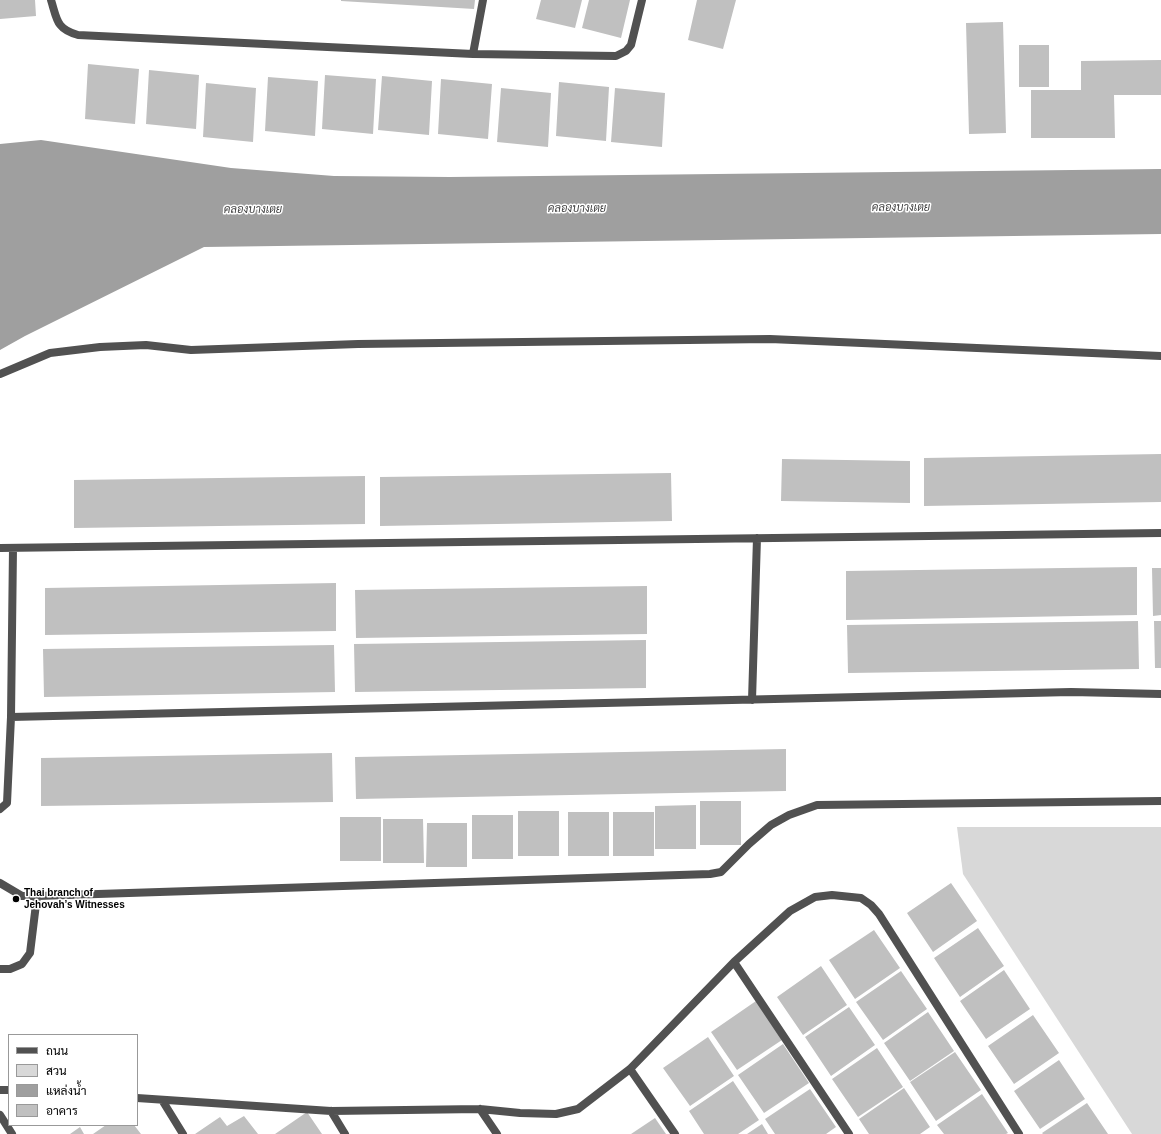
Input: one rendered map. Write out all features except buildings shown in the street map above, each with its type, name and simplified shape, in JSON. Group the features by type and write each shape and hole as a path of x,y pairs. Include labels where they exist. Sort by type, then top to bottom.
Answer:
{"street":[{"path":"51,0 58,23 68,33 78,35 473,54 616,56 626,52 631,45 642,0"},
{"path":"473,54 484,0"},
{"path":"0,374 50,353 100,347 146,345 190,350 358,344 770,339 1161,356"},
{"path":"0,548 1161,533"},
{"path":"752,700 757,538"},
{"path":"0,810 7,802 11,717 13,548"},
{"path":"11,717 1072,692 1161,694"},
{"path":"0,883 22,896 37,896 710,874 720,872 771,825 789,815 818,805 1161,801"},
{"path":"138,1098 331,1111 480,1109 520,1113 556,1114 578,1109 630,1069 734,962 790,911 816,897 832,895 860,898 871,905 879,914 1019,1134"},
{"path":"0,969 10,969 22,964 30,953 37,896"},
{"path":"734,962 849,1134"},
{"path":"630,1069 675,1134"},
{"path":"162,1100 183,1134"},
{"path":"480,1109 497,1134"},
{"path":"331,1111 345,1134"},
{"path":"0,1114 12,1134"}],"green space":[{"path":"957,827 1161,827 1161,1134 1132,1134 963,874"}],"water":[{"name":"คลองบางเตย","path":"41,140 231,168 334,176 450,177 1161,169 1161,234 204,247 25,336 0,350 0,144"}],"place":[{"name":"Thai branch of Jehovah’s Witnesses","path":"16,899"}]}
